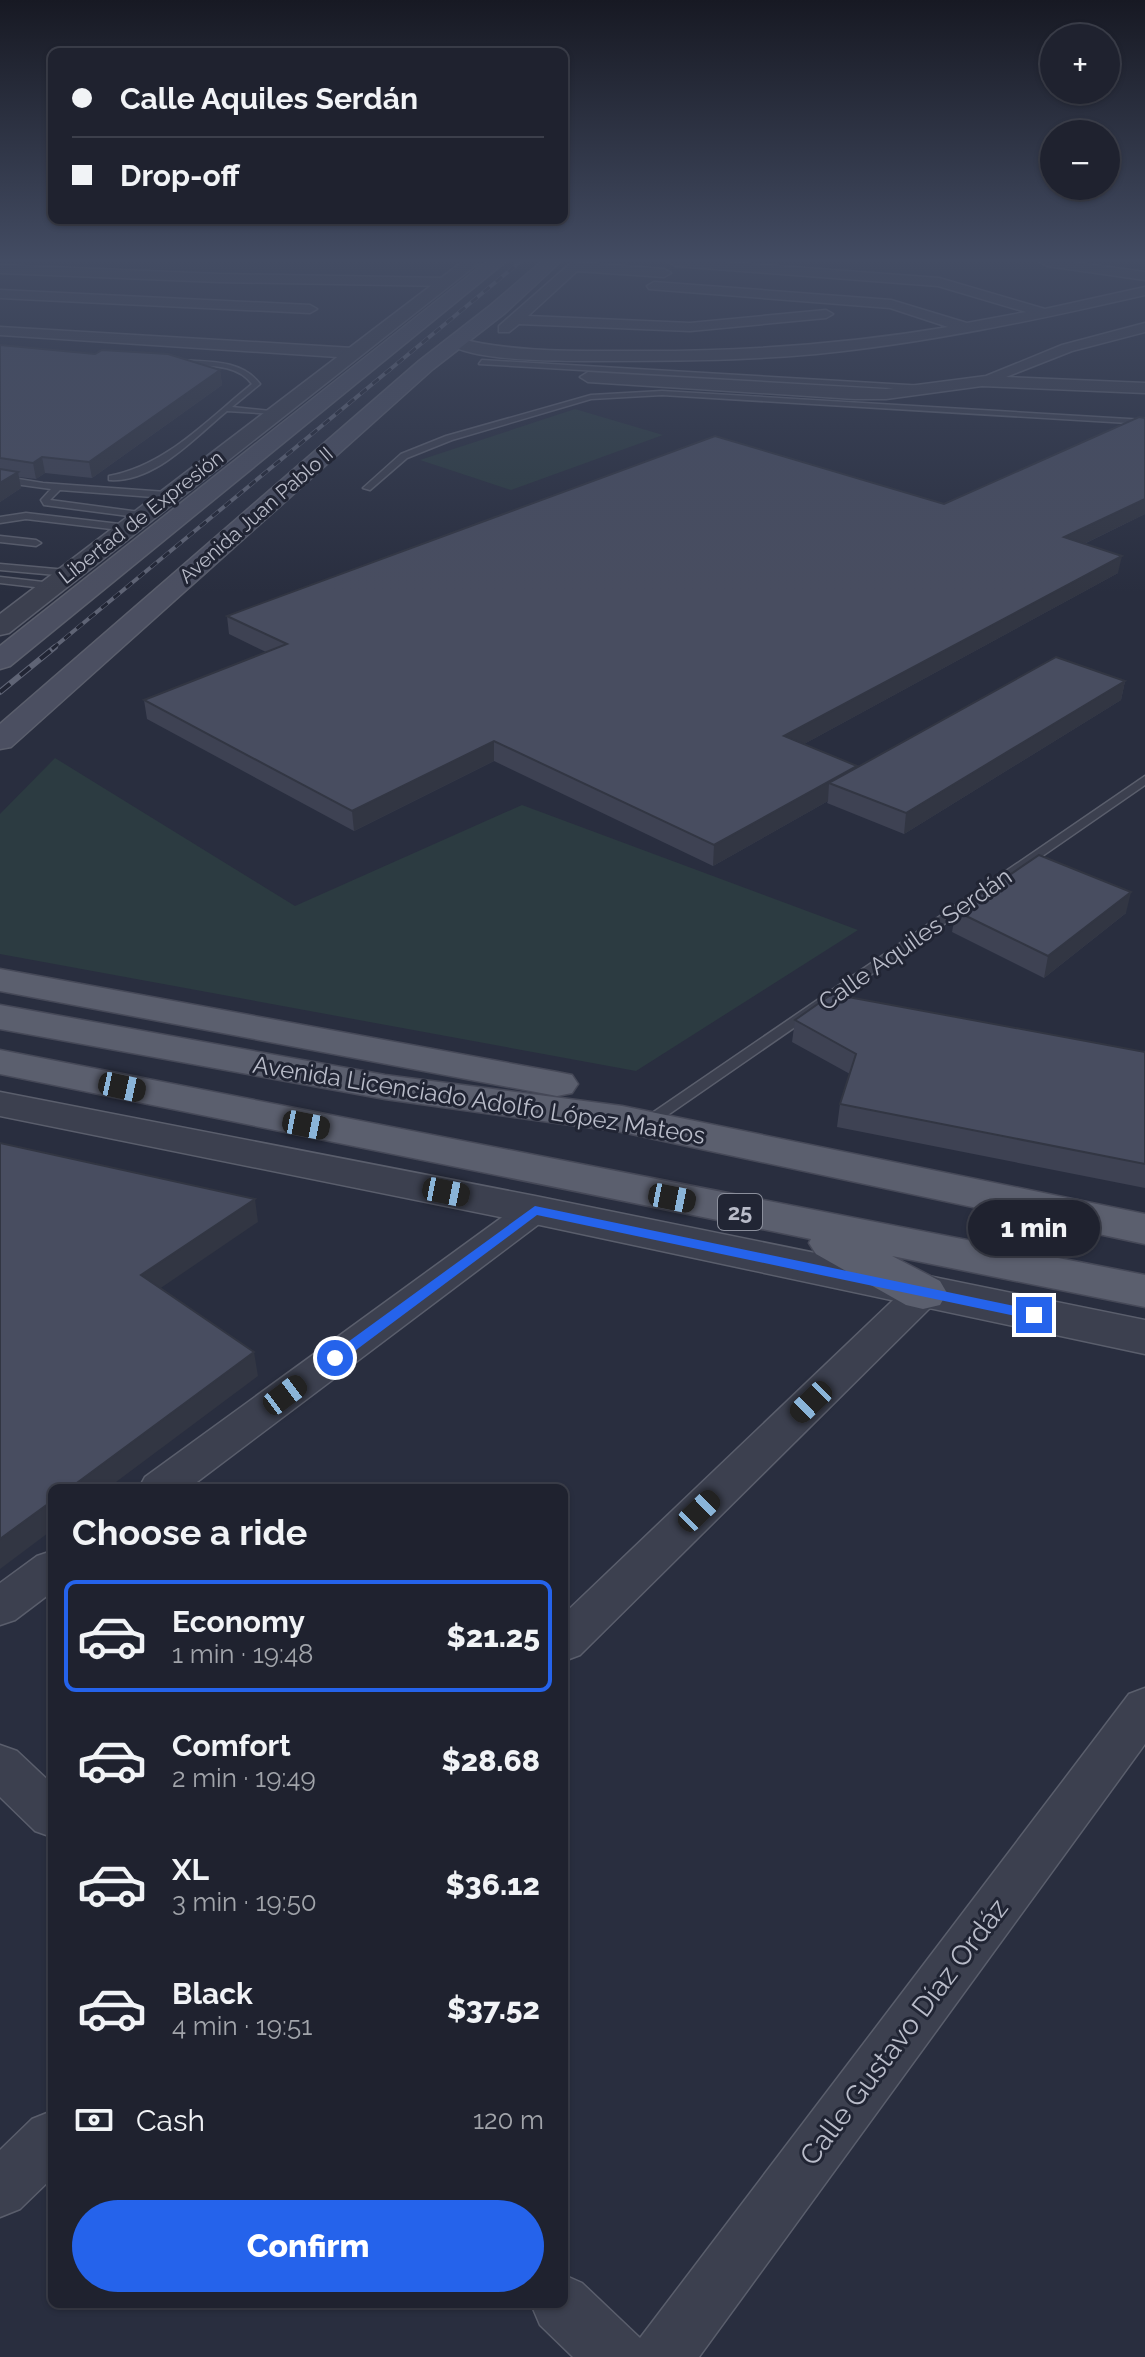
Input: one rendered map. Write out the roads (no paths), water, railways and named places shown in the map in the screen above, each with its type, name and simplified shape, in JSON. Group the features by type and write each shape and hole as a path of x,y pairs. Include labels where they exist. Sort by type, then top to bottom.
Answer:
{"main road":[{"name":"Avenida Juan Pablo II","path":"0,660 283,420 350,372"},
{"name":"Avenida Juan Pablo II","path":"0,740 418,372"},
{"path":"166,495 187,490 263,440 283,420"},
{"path":"35,631 105,547"},
{"path":"0,980 540,1079 594,1098 633,1122"},
{"name":"Avenida Licenciado Adolfo López Mateos","path":"0,1017 385,1087 633,1122 1145,1229"},
{"name":"Avenida Licenciado Adolfo López Mateos","path":"0,1062 1145,1291"},
{"path":"795,1223 923,1293"}],"street":[{"path":"283,420 330,372"},
{"path":"522,372 854,394 886,394 982,381 1142,385"},
{"path":"982,381 1005,372"},
{"name":"Libertad de Expresión","path":"0,627 105,547 166,495"},
{"path":"0,1104 535,1210 1145,1337"},
{"path":"165,1484 535,1210"},
{"path":"568,1638 923,1293"},
{"path":"0,1607 48,1571"},
{"name":"Calle Gustavo Díaz Ordáz","path":"662,2357 1145,1708"},
{"path":"0,1766 48,1811"},
{"path":"0,2189 48,2143"},
{"path":"565,2308 617,2357"}],"lane":[{"path":"112,478 128,477 146,470 256,384 254,379 242,372"},
{"path":"367,488 404,456 449,438 552,406 615,394 662,393 1145,422"},
{"path":"225,409 283,420"},
{"path":"0,479 166,495"},
{"path":"58,487 45,500 47,503 136,522"},
{"path":"0,520 26,516 136,522"},
{"path":"0,539 36,543"},
{"path":"0,567 60,580"},
{"path":"0,580 60,580"},
{"name":"Calle Aquiles Serdán","path":"633,1122 1145,780"}],"railway":[{"path":"52,649 387,372"},
{"path":"0,692 55,647"}]}
